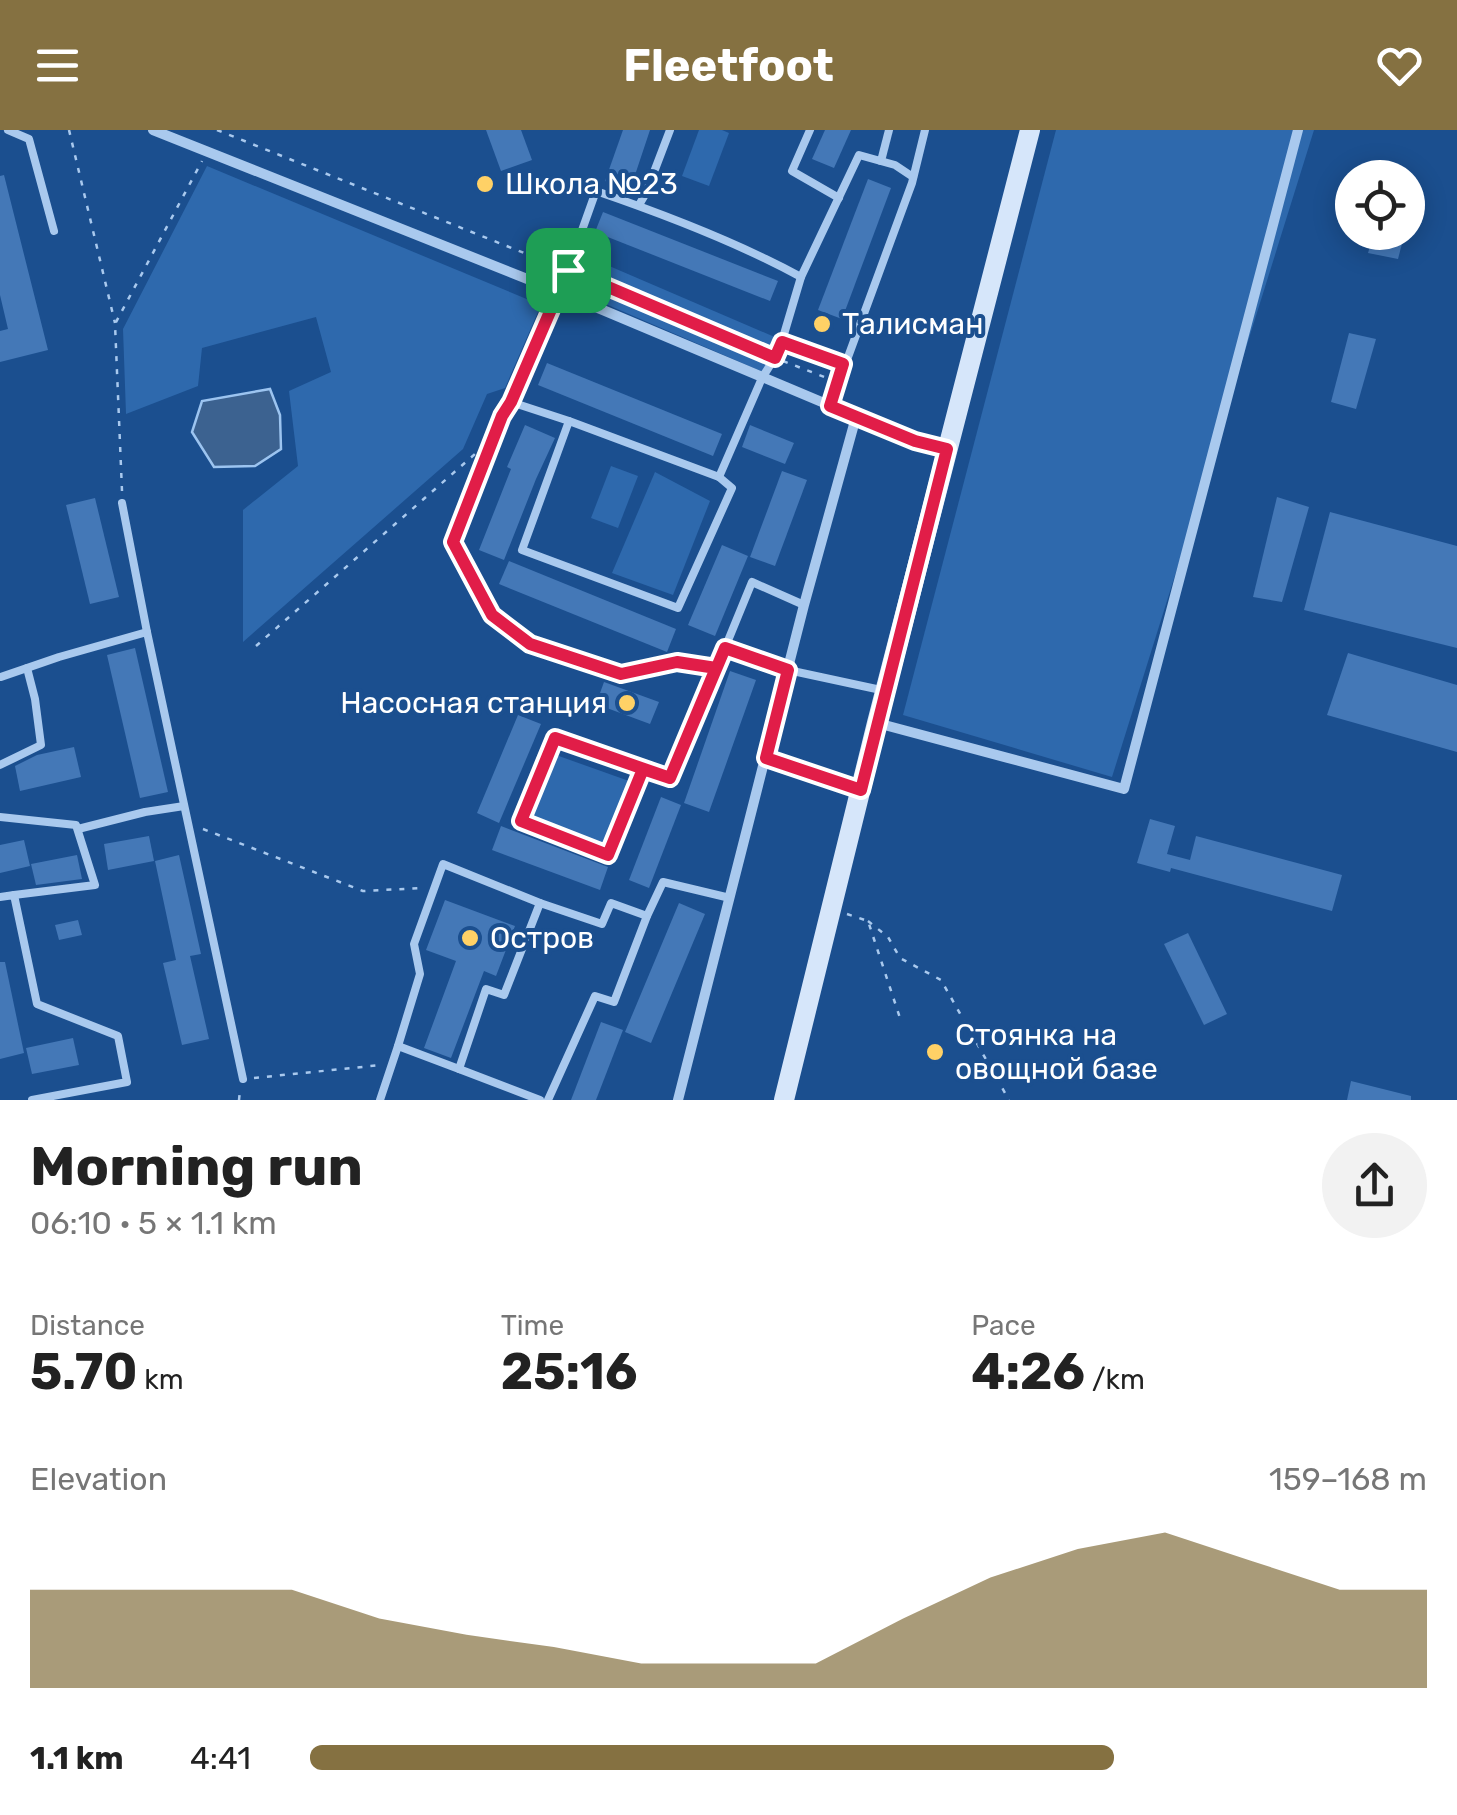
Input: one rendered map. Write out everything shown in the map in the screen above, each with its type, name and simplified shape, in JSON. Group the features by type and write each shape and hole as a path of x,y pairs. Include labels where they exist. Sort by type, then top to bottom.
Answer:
{"main road":[{"path":"784,1100 1030,130"}],"street":[{"path":"153,130 560,292 915,441 947,449"},
{"path":"878,723 1124,789 1298,130"},
{"path":"678,1100 856,417"}],"lane":[{"path":"8,130 29,139 54,231"},
{"path":"638,205 670,130"},
{"path":"810,130 792,171 839,198"},
{"path":"881,161 889,130"},
{"path":"830,406 913,177 925,130"},
{"path":"719,477 782,342 801,277 859,155 894,165 913,177"},
{"path":"716,668 677,662 621,674 530,644 492,615 453,542 502,416 560,292 596,191 638,205 801,277"},
{"path":"782,342 843,364"},
{"path":"511,402 570,421 719,477 732,488 678,608 522,550 570,421"},
{"path":"122,503 243,1079"},
{"path":"643,769 608,855 521,821 555,738 670,778 752,582 804,605"},
{"path":"0,676 147,632"},
{"path":"725,648 788,670 886,691"},
{"path":"0,765 41,745 27,668"},
{"path":"78,829 184,806"},
{"path":"0,817 76,825 95,885 0,897"},
{"path":"380,1100 420,974 414,944 443,864 602,924 612,903 647,916"},
{"path":"548,1100 594,996 614,1002 663,882 730,898"},
{"path":"14,895 37,1004 118,1036 127,1082 32,1100"},
{"path":"459,1069 486,990 504,995 540,903"},
{"path":"398,1046 540,1100"}],"path":[{"path":"69,130 115,324 122,503"},
{"path":"217,130 838,382"},
{"path":"115,324 207,152"},
{"path":"256,646 474,454 487,454"},
{"path":"766,758 861,790"},
{"path":"188,823 363,892 434,887"},
{"path":"832,908 868,921 888,937 900,958 941,980 1009,1100"},
{"path":"868,921 900,1018"},
{"path":"243,1079 392,1064"}],"shaded area":[{"path":"699,130 729,133 709,186 682,176"},
{"path":"1056,130 1314,130 1112,777 903,715"},
{"path":"207,166 541,305 505,388 487,394 463,449 243,642 243,510 298,466 289,391 331,372 316,317 202,348 198,386 126,414 123,329"},
{"path":"586,256 777,338 763,372 571,289"},
{"path":"270,389 280,415 281,449 255,466 214,467 192,432 202,401"},
{"path":"611,466 638,476 618,528 591,518"},
{"path":"655,472 710,501 673,595 612,573"},
{"path":"556,755 629,781 603,845 532,816"}],"building":[{"path":"486,130 521,130 532,160 501,171"},
{"path":"623,130 650,130 630,190 605,181"},
{"path":"825,130 851,130 834,168 812,159"},
{"path":"4,175 48,350 0,362 0,331 8,329 0,295 0,176"},
{"path":"868,179 891,188 842,319 818,310"},
{"path":"603,212 778,281 770,301 595,232"},
{"path":"1369,250 1400,250 1398,259 1368,253"},
{"path":"1349,333 1376,339 1356,409 1331,402"},
{"path":"547,363 722,434 713,456 538,385"},
{"path":"525,425 555,438 504,560 479,550"},
{"path":"750,425 794,443 785,464 742,447"},
{"path":"782,471 807,480 775,566 750,557"},
{"path":"1277,497 1309,507 1282,602 1253,597"},
{"path":"95,498 119,597 90,604 66,505"},
{"path":"1330,512 1457,546 1457,648 1304,610"},
{"path":"722,545 748,556 715,636 688,625"},
{"path":"509,561 676,629 667,652 499,584"},
{"path":"135,648 168,792 140,798 107,655"},
{"path":"1348,653 1457,685 1457,752 1327,715"},
{"path":"730,671 756,680 709,812 684,803"},
{"name":"Насосная станция","path":"604,682 659,702 650,724 596,704"},
{"path":"518,715 541,724 499,823 477,813"},
{"path":"74,747 81,777 20,791 15,766 37,755"},
{"path":"661,797 681,805 649,888 629,880"},
{"path":"1150,819 1175,826 1167,854 1190,860 1196,836 1342,875 1332,911 1171,868 1170,872 1137,863"},
{"path":"501,826 608,867 600,890 492,850"},
{"path":"149,836 154,861 108,870 104,844"},
{"path":"24,840 30,866 0,873 0,845"},
{"path":"77,855 82,879 36,885 31,864"},
{"path":"179,855 201,954 190,956 209,1039 182,1045 163,963 176,960 155,861"},
{"path":"445,900 515,926 496,976 484,971 451,1058 424,1048 456,961 426,950"},
{"path":"679,903 705,914 651,1043 625,1032"},
{"path":"78,920 82,935 59,940 55,925"},
{"path":"1188,933 1227,1014 1204,1025 1164,944"},
{"path":"0,962 5,962 24,1053 0,1059"},
{"path":"601,1022 623,1030 596,1100 571,1100"},
{"path":"73,1038 79,1065 32,1074 26,1048"},
{"path":"1351,1081 1411,1096 1411,1100 1347,1100"}],"place":[{"name":"Школа №23","path":"485,184"},
{"name":"Талисман","path":"822,324"},
{"name":"Насосная станция","path":"627,703"},
{"name":"Остров","path":"470,938"},
{"name":"Стоянка на овощной базе","path":"935,1052"}],"route":[{"path":"568,270 502,416 453,542 492,615 530,644 621,674 677,662 716,668 670,778 555,738 521,821 608,855 643,769 670,778 725,648 788,670 766,758 861,790 947,449 915,441 830,406 843,364 782,342 775,358 568,270"}]}
